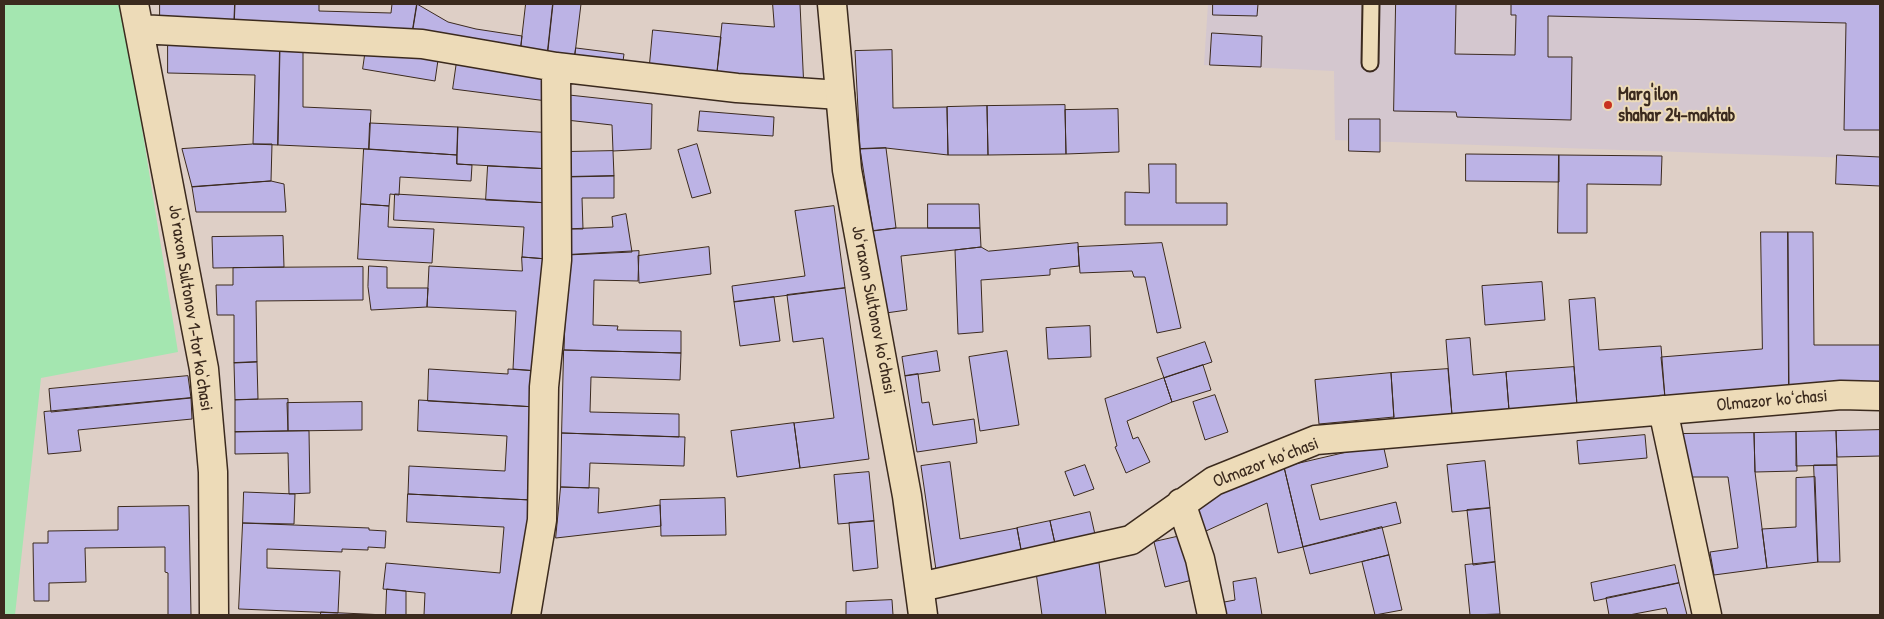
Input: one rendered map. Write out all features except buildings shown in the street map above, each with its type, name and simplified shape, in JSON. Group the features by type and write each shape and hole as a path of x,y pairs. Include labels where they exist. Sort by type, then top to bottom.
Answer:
{"street":[{"name":"Joʻraxon Sultonov koʻchasi","path":"832,4 847,170 907,496 923,615"},
{"path":"136,16 422,44 556,67 737,88 840,95"},
{"name":"Jo‘raxon Sultonov 1-tor ko‘chasi","path":"136,16 204,369 213,472 214,615"},
{"path":"526,615 542,520 544,387 557,260 556,67"},
{"name":"Olmazor koʻchasi","path":"920,587 1131,540 1214,480 1316,440 1841,395 1880,396"},
{"path":"1663,410 1707,615"},
{"path":"1181,503 1200,559 1212,615"}],"lane":[{"path":"1370,63 1372,4"}],"shaded area":[{"name":"Marg'ilon shahar 24-maktab","path":"1208,4 1880,4 1880,159 1335,140 1334,71 1204,65"}],"green space":[{"path":"4,4 122,4 178,352 41,378 15,615 4,615"}],"place":[{"name":"Marg'ilon shahar 24-maktab","path":"1608,105"}]}
